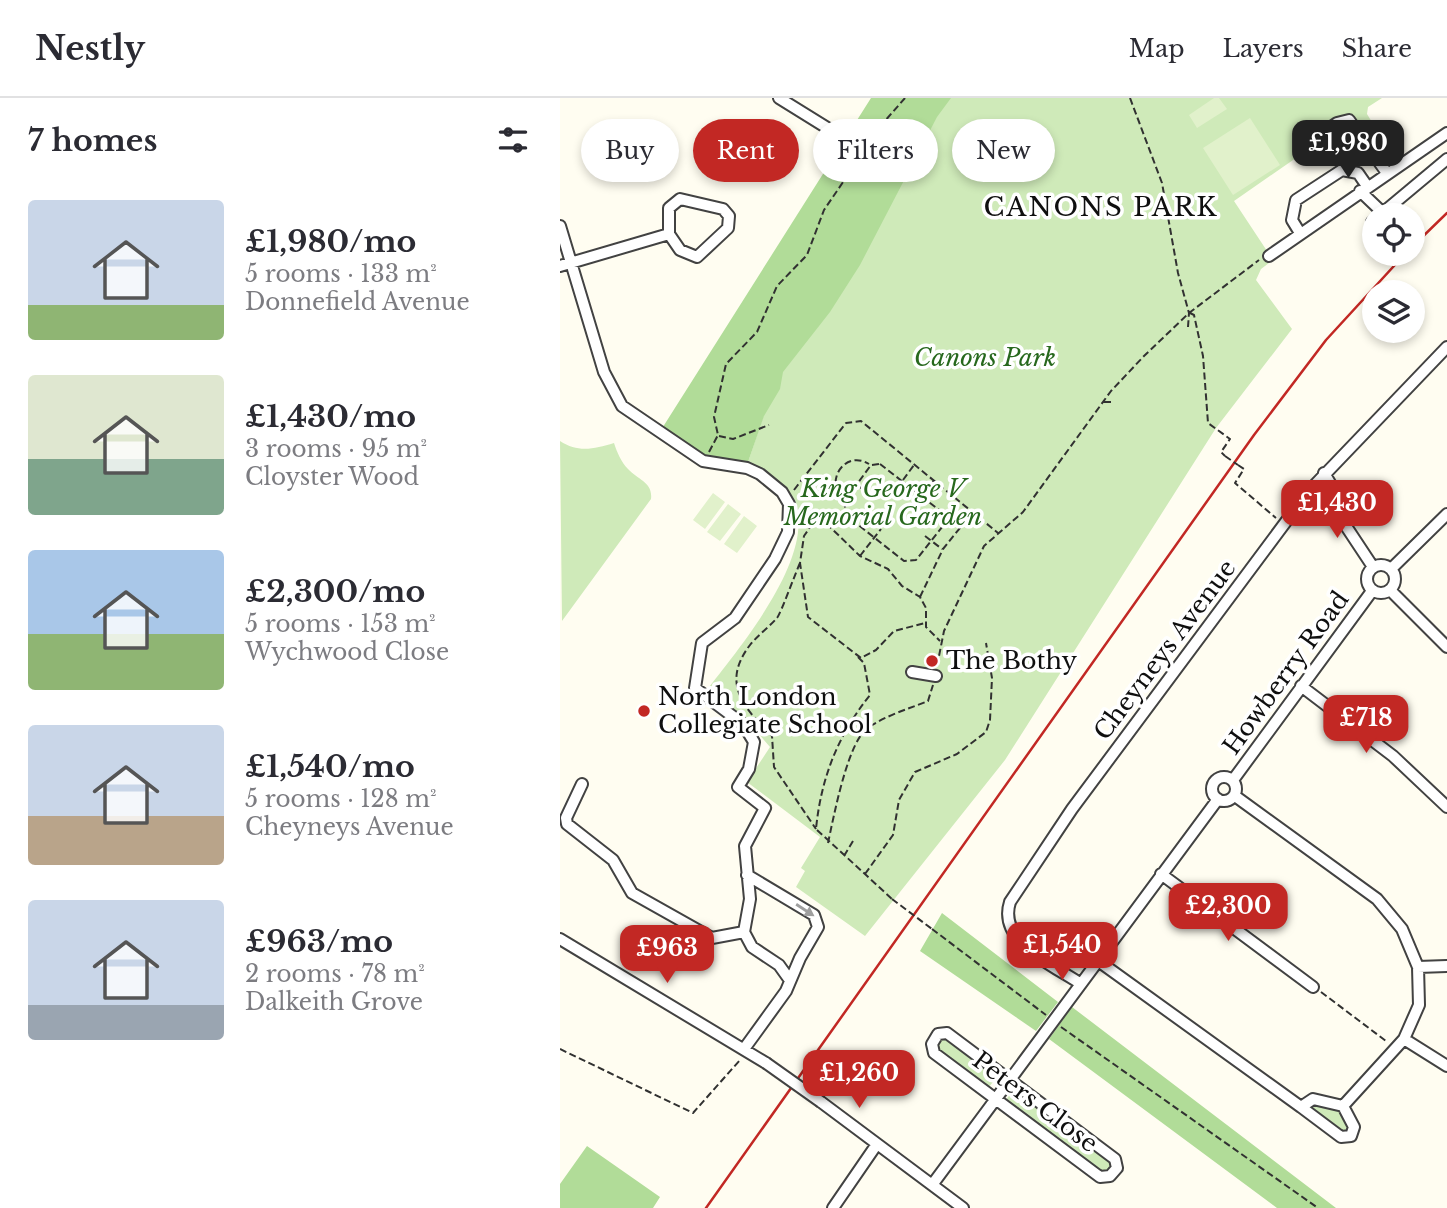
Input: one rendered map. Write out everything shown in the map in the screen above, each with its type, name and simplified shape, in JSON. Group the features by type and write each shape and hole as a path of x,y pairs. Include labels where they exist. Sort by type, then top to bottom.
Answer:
{"street":[{"path":"779,98 813,119"},
{"path":"1301,148 1337,123 1349,120 1387,173"},
{"path":"1269,256 1447,133"},
{"path":"1395,203 1447,159"},
{"path":"1300,233 1292,220 1296,200 1342,170 1358,173 1370,203"},
{"path":"680,199 723,209 729,216 728,228 697,257 680,250 669,234 669,208 680,199"},
{"path":"560,226 565,265 616,398 633,415 703,461 760,474 789,507 781,550 735,618 702,643 695,688 699,694 743,724 754,742 749,769 738,787 765,808 745,846 750,899 744,932 752,947 779,965 789,979"},
{"path":"565,265 669,234"},
{"name":"Cheyneys Avenue","path":"1081,984 1017,940 1009,930 1006,915 1010,902 1072,809 1308,492 1447,347"},
{"path":"1324,473 1331,484 1326,496"},
{"path":"1308,492 1326,496 1373,567"},
{"path":"1391,569 1447,514"},
{"path":"1381,565 1391,569 1395,582 1390,590 1380,594 1372,591 1367,579 1373,567 1381,565"},
{"path":"1390,590 1447,647"},
{"name":"Howberry Road","path":"1233,780 1372,591"},
{"path":"912,672 936,676"},
{"path":"1301,686 1393,756 1447,807"},
{"path":"1222,776 1233,780 1237,789 1235,796 1225,801 1217,799 1212,788 1215,780 1222,776"},
{"path":"582,784 566,818 567,824 613,860 632,893 712,938 744,932"},
{"path":"1235,796 1377,899 1402,929 1418,967 1419,1005 1404,1040 1343,1105"},
{"path":"932,1185 1217,799"},
{"path":"1161,874 1313,987"},
{"path":"743,1053 786,991 789,979 816,934 818,921 814,915 747,875"},
{"path":"750,899 757,891 771,889"},
{"path":"560,939 743,1053 761,1060 963,1208"},
{"path":"1097,960 1341,1137 1351,1136 1354,1127 1343,1105"},
{"path":"1418,967 1447,966"},
{"name":"Peters Close","path":"947,1033 1010,1078 1115,1159 1117,1168 1110,1177 1100,1177 994,1098 934,1053 932,1044 938,1034 947,1033"},
{"path":"1404,1040 1447,1066"},
{"path":"1301,1107 1313,1099 1343,1105"},
{"path":"833,1208 877,1144"}],"path":[{"path":"703,461 718,435 714,417 726,364 734,351 757,331 777,286 807,255 824,210 884,122 905,98"},
{"path":"1130,98 1162,183 1178,273 1189,313 1188,327"},
{"path":"828,843 838,795 861,734 891,716 928,701 936,676 941,642 984,546 1023,512 1103,402 1144,355 1189,313 1264,256 1269,256"},
{"path":"1189,313 1194,314 1203,356 1209,423 1230,439 1221,452 1244,469 1235,483 1285,525"},
{"path":"1144,355 1148,359"},
{"path":"1103,402 1113,402"},
{"path":"941,642 925,623 926,608 920,597 902,586 888,569 860,556 830,527 813,523 789,507 846,423 854,420 861,421 999,533"},
{"path":"718,435 733,439 769,425"},
{"path":"853,459 861,459 871,465 880,464 943,513 946,522 916,560 904,561 847,516 844,502 835,488 834,478 838,470 853,459"},
{"path":"902,481 915,464"},
{"path":"844,502 871,465"},
{"path":"923,497 935,479"},
{"path":"856,485 864,490"},
{"path":"906,498 912,489"},
{"path":"920,597 943,549 973,512"},
{"path":"813,523 804,536 800,564 808,617 839,638 864,663 870,695 847,723 831,759 818,805 816,829"},
{"path":"860,556 881,529"},
{"path":"925,536 943,549"},
{"path":"800,564 784,595 779,616 752,643 738,663 735,687 753,716 772,736 774,767 816,829 843,857 892,899 1052,1020 1318,1208"},
{"path":"858,657 876,650 894,631 925,623"},
{"path":"864,875 892,835 899,800 915,772 957,754 986,732 990,720 992,678 986,643"},
{"path":"843,857 853,841"},
{"path":"1313,987 1396,1048"},
{"path":"560,1049 693,1114 743,1053"}],"green space":[{"path":"871,98 951,98 936,119 858,119"},
{"name":"Canons Park","path":"875,98 1382,98 1368,107 1367,114 1395,160 1379,171 1348,127 1342,126 1234,201 1273,260 1261,269 1256,280 1292,329 1216,428 1005,760 865,936 796,887 805,871 801,868 820,837 747,782 770,747 752,726 703,695 770,603 795,548 799,523 794,500 747,465 842,182 938,182 938,119 864,119"},
{"path":"1214,98 1219,98 1227,109 1197,128 1189,115"},
{"path":"1250,118 1280,165 1233,195 1203,148"},
{"path":"818,182 903,182 860,265 830,312 783,372 780,389 764,416 747,465 712,460 661,430"},
{"path":"560,441 586,449 614,443 623,463 647,485 651,493 651,499 562,621"},
{"path":"713,493 725,502 705,529 693,520"},
{"path":"728,504 741,514 720,541 707,532"},
{"path":"744,516 757,526 737,553 724,544"},
{"path":"942,913 1058,1002 1036,1031 920,951"},
{"path":"1072,1007 1336,1208 1277,1208 1049,1039"},
{"path":"943,1036 997,1077 988,1088 935,1049"},
{"path":"1015,1088 1113,1164 1103,1175 1005,1101"},
{"path":"1314,1103 1340,1109 1349,1127 1343,1133 1312,1108"},
{"path":"587,1146 660,1197 653,1208 560,1208 560,1184"}],"railway":[{"path":"1425,234 1447,213"},
{"path":"706,1208 1254,435 1326,340 1394,266"}],"place":[{"name":"The Bothy","path":"932,661"},
{"name":"North London Collegiate School","path":"644,711"}],"district":[{"name":"CANONS PARK","path":"1101,207"}],"park label":[{"name":"King George V Memorial Garden","path":"883,503"}]}
